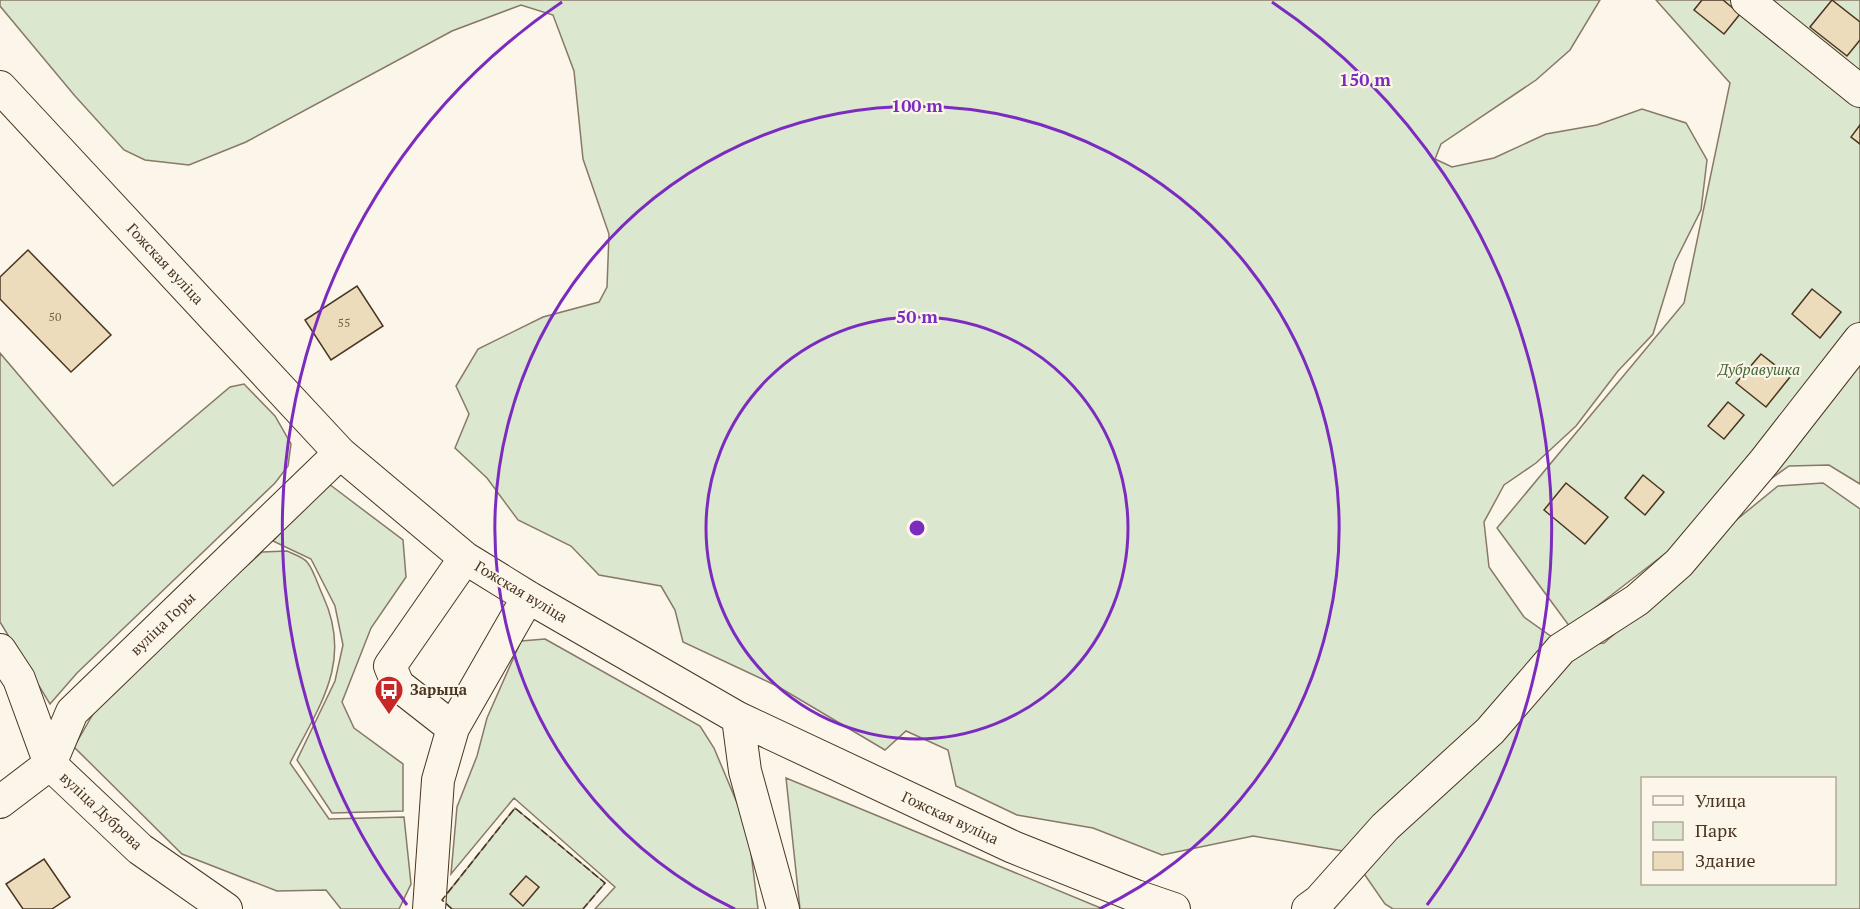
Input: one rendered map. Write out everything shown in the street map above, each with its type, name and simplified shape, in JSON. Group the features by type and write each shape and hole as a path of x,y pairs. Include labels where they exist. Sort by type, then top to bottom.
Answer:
{"street":[{"path":"1747,0 1860,91"},
{"name":"Гожская вуліца","path":"0,87 340,453 465,558 738,718 1013,847 1174,909"},
{"path":"1308,909 1318,901 1385,827 1490,731 1561,649 1637,600 1679,563 1764,462 1860,339"},
{"name":"вуліца Горы","path":"0,802 50,764 72,712 340,453"},
{"path":"453,728 398,685 390,666 465,558"},
{"path":"429,909 438,780 453,728 528,597"},
{"name":"вуліца Дуброва","path":"0,650 19,679 50,764 140,849 225,909"},
{"path":"738,718 745,771 783,909"}],"green space":[{"path":"0,0 1600,0 1570,50 1536,80 1441,144 1435,159 1452,167 1494,158 1546,134 1597,125 1642,109 1686,123 1707,160 1701,210 1675,262 1653,334 1618,371 1576,426 1536,463 1504,485 1484,522 1489,567 1524,617 1566,647 1604,643 1735,521 1778,486 1823,483 1860,509 1860,909 1393,909 1385,904 1349,852 1253,836 1162,855 1093,828 1017,815 956,786 948,750 906,731 885,750 777,686 683,642 675,610 661,586 599,575 571,546 518,520 487,478 455,448 469,414 456,386 478,349 543,317 599,302 607,287 609,234 583,159 574,71 553,15 521,5 452,31 246,142 189,165 145,160 124,150 75,96 0,6"},
{"name":"Дубравушка","path":"1656,0 1860,0 1860,484 1829,465 1789,466 1675,546 1570,627 1497,528 1684,303 1730,83"},
{"path":"0,353 113,486 230,387 244,384 275,416 291,444 288,466 275,483 77,673 50,704 0,622"},
{"path":"329,484 403,540 406,577 371,628 342,702 354,728 403,764 403,811 332,813 297,760 335,681 343,645 335,606 311,559 273,541 318,492"},
{"path":"287,551 305,560 312,569 331,619 335,641 334,662 322,702 290,763 329,819 404,817 411,884 399,909 341,909 326,890 277,891 182,854 74,747 104,695 262,552"},
{"path":"545,639 700,726 714,748 748,829 758,909 595,909 615,887 514,798 451,874 457,807 477,756 487,718 521,641"},
{"path":"786,778 1103,909 800,909"},
{"path":"515,808 605,883 583,909 452,909 442,900"}],"building":[{"path":"1702,0 1723,0 1740,14 1724,34 1694,10"},
{"path":"1832,0 1860,22 1860,40 1847,56 1810,27"},
{"path":"1860,125 1860,144 1851,137"},
{"path":"28,250 111,335 71,372 0,299 0,277"},
{"path":"357,286 383,326 331,360 305,320"},
{"path":"1812,289 1841,312 1820,338 1792,314"},
{"path":"1761,354 1790,377 1766,407 1736,383"},
{"path":"1728,402 1744,415 1724,439 1708,426"},
{"path":"1643,475 1664,492 1645,515 1625,498"},
{"path":"1566,483 1608,517 1585,544 1544,510"},
{"path":"44,859 70,897 52,909 23,909 6,884"},
{"path":"526,876 539,887 523,906 510,894"}],"fence":[{"path":"452,909 442,900 515,808 605,883 583,909"}],"place":[{"name":"Зарыца","path":"389,716"}]}
